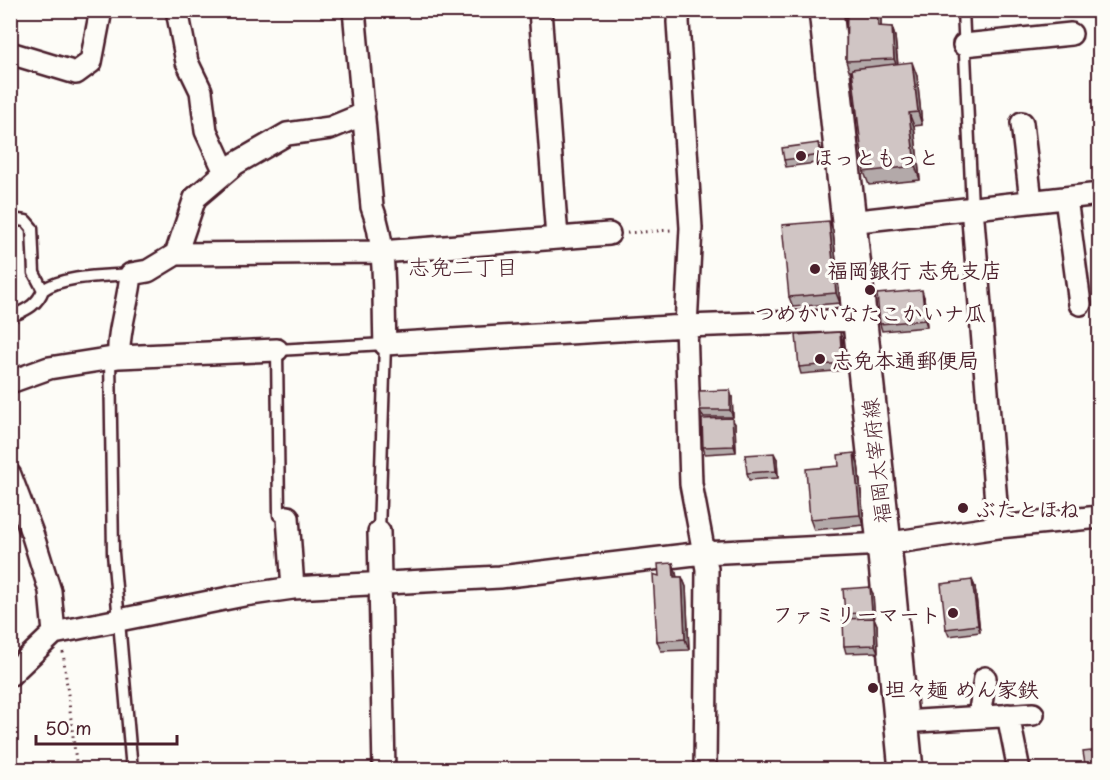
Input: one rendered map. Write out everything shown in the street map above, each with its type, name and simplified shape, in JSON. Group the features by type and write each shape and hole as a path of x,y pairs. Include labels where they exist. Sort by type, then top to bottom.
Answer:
{"main road":[{"name":"福岡太宰府線","path":"826,10 906,770"}],"street":[{"path":"10,53 76,73 91,62 101,10"},
{"path":"177,10 187,62 201,91 206,131 225,172"},
{"path":"354,10 372,207 377,221 381,252 385,344 686,326 859,320"},
{"path":"540,10 557,238"},
{"path":"679,10 691,228 686,326 691,484 706,569 705,770"},
{"path":"964,45 1071,34"},
{"path":"176,254 195,198 235,164 287,134 330,128 364,114"},
{"path":"1022,123 1031,201"},
{"path":"849,222 1100,194"},
{"path":"1066,198 1080,304"},
{"path":"972,207 999,527"},
{"path":"115,358 130,295 131,274 148,271 176,254 381,252 609,234"},
{"path":"10,382 49,368 115,358 277,350"},
{"path":"10,476 32,533 50,591 58,633"},
{"path":"288,517 293,588"},
{"path":"10,675 58,633 244,595 293,588 500,577 703,553 884,544 999,527 1100,517"},
{"path":"379,532 382,582 384,770"},
{"path":"979,717 985,678"},
{"path":"902,722 1033,714"},
{"path":"1008,715 1019,770"}],"lane":[{"path":"963,10 972,207"},
{"path":"10,219 26,221 32,228 34,273 43,290"},
{"path":"10,317 32,307 40,298 43,290 52,283 131,274"},
{"path":"288,517 279,515 277,350 385,344 379,532"},
{"path":"115,358 113,553 132,770"}],"path":[{"path":"609,234 691,228"},
{"path":"58,633 77,770"}],"building":[{"path":"847,10 877,10 878,26 892,27 894,59 846,61"},
{"path":"912,62 918,112 909,113 915,166 864,172 852,69"},
{"path":"818,143 820,155 784,160 782,148"},
{"path":"829,221 836,293 789,297 782,225"},
{"path":"922,290 925,320 880,324 877,294"},
{"path":"840,332 842,363 799,367 796,335"},
{"path":"730,390 730,410 700,410 699,391"},
{"path":"732,418 734,446 703,447 702,419"},
{"path":"774,453 776,471 747,473 745,455"},
{"path":"854,453 860,515 810,519 806,469 839,466 838,455"},
{"path":"673,563 674,577 682,577 685,639 657,641 653,574 659,576 658,564"},
{"path":"972,580 978,625 946,629 941,584"},
{"path":"870,587 872,612 845,614 843,589"},
{"path":"874,618 875,645 844,646 843,619"},
{"path":"1100,750 1100,770 1086,770 1083,752"}],"place":[{"name":"ほっともっと","path":"801,156"},
{"name":"福岡銀行 志免支店","path":"815,269"},
{"name":"つめかいなたこかいナ瓜","path":"870,290"},
{"name":"志免本通郵便局","path":"820,359"},
{"name":"ぶたとほね","path":"963,508"},
{"name":"ファミリーマート","path":"953,613"},
{"name":"坦々麺 めん家鉄","path":"873,688"}],"district":[{"name":"志免二丁目","path":"463,265"}]}
